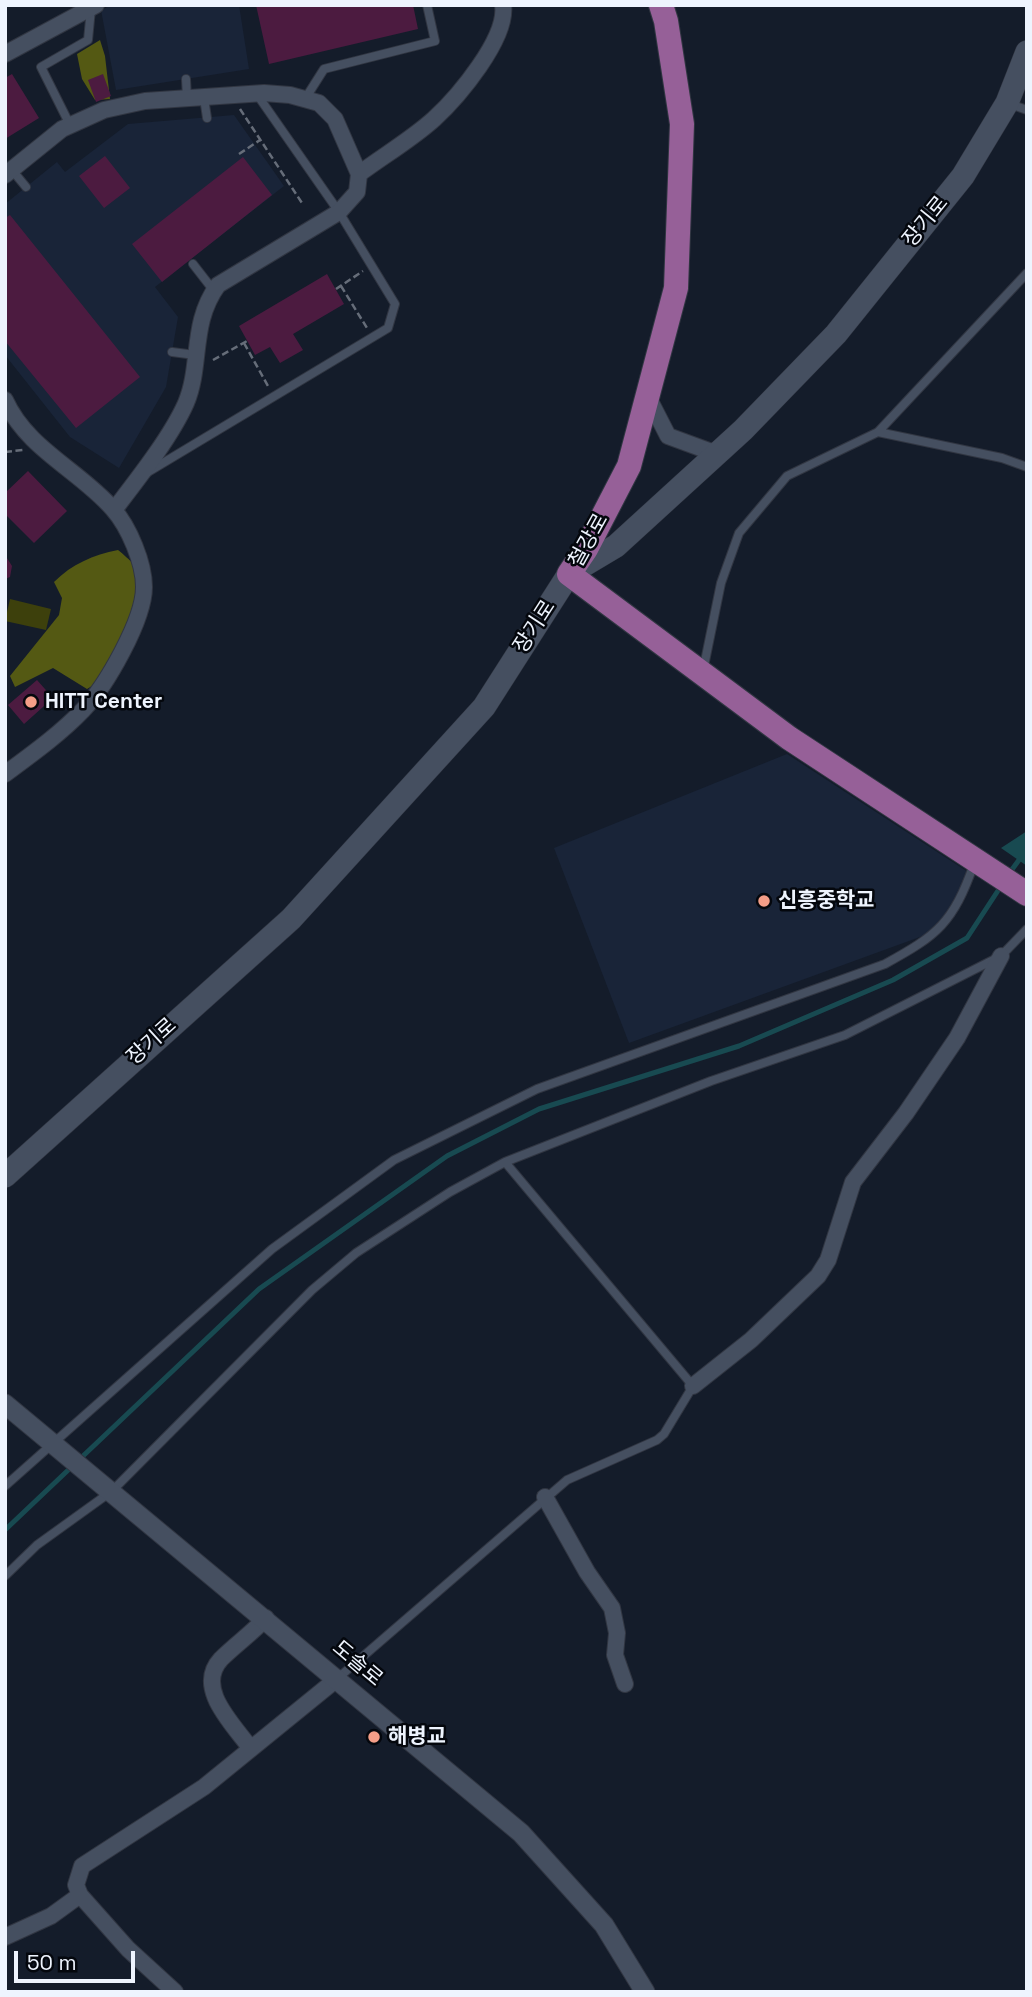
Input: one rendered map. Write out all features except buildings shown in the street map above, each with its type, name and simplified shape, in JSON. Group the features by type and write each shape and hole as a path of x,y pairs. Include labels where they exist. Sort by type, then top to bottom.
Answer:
{"main road":[{"name":"철강로","path":"661,5 682,124 676,288 629,466 586,549 569,574 789,738 1027,894"},
{"name":"장기로","path":"5,1176 291,919 484,707 569,574 616,546 717,454 836,334 1017,106 1027,52"}],"street":[{"path":"359,174 434,119 495,42 504,15 503,5"},
{"path":"5,54 93,6"},
{"path":"9,173 70,125 104,110 145,101 256,93 290,95 319,103 335,119 359,174 357,192 339,212 218,285 201,321 187,402 139,478 114,510"},
{"path":"647,395 668,436 717,454"},
{"path":"5,400 24,431 114,510 138,554 144,587 139,614 117,660 85,708 5,774"},
{"path":"693,1387 751,1340 818,1276 828,1260 853,1182 906,1113 957,1038 1001,956"},
{"name":"도솔로","path":"5,1404 266,1618 521,1833 604,1925 645,1992"},
{"path":"545,1497 587,1572 612,1608 617,1633 615,1655 625,1684"},
{"path":"251,1749 213,1694 211,1679 222,1658 242,1643 266,1618"},
{"path":"175,1992 128,1950 80,1895 77,1875 89,1859 180,1805 338,1678"},
{"path":"5,1937 51,1916 80,1895"}],"lane":[{"path":"305,99 324,69 435,41 427,5"},
{"path":"70,125 41,67 88,40 93,6"},
{"path":"186,79 187,98"},
{"path":"139,478 388,328 395,304 339,212 256,93"},
{"path":"204,98 206,118"},
{"path":"9,173 26,187"},
{"path":"193,264 214,291"},
{"path":"703,674 721,583 739,533 787,476 878,432 1027,273"},
{"path":"172,352 195,355"},
{"path":"878,432 1002,458 1027,467"},
{"path":"5,1486 58,1447 272,1250 394,1160 537,1088 885,964 936,933 949,919 979,862"},
{"path":"5,1576 37,1545 106,1487 312,1290 356,1254 450,1192 505,1162 711,1081 845,1035 1001,956 1027,929"},
{"path":"338,1678 567,1480 657,1440 664,1434 693,1387 505,1162"}],"path":[{"path":"232,96 302,203"},
{"path":"239,154 260,140"},
{"path":"336,289 372,266"},
{"path":"341,286 372,337"},
{"path":"244,343 274,396"}],"shaded area":[{"path":"112,5 239,5 249,69 116,90 101,10"},
{"path":"234,115 284,186 155,287 178,317 166,387 119,468 70,437 5,355 5,204 57,162 65,172 128,124"},
{"path":"10,599 51,609 46,630 5,621"},
{"name":"신흥중학교","path":"787,754 968,872 939,930 629,1043 554,848"},
{"path":"1027,831 1027,866 1001,848"}],"green space":[{"path":"100,40 105,56 110,99 95,100 82,79 77,54"},
{"path":"118,550 134,565 138,592 120,642 97,683 87,689 53,668 15,687 10,676 59,615 62,598 54,582 83,561"}],"waterway":[{"path":"1008,875 1027,849"},
{"path":"5,1530 259,1289 447,1156 539,1109 739,1046 893,980 967,938 1001,886"}],"place":[{"name":"HITT Center","path":"31,702"},
{"name":"신흥중학교","path":"764,901"},
{"name":"해병교","path":"374,1737"}]}
